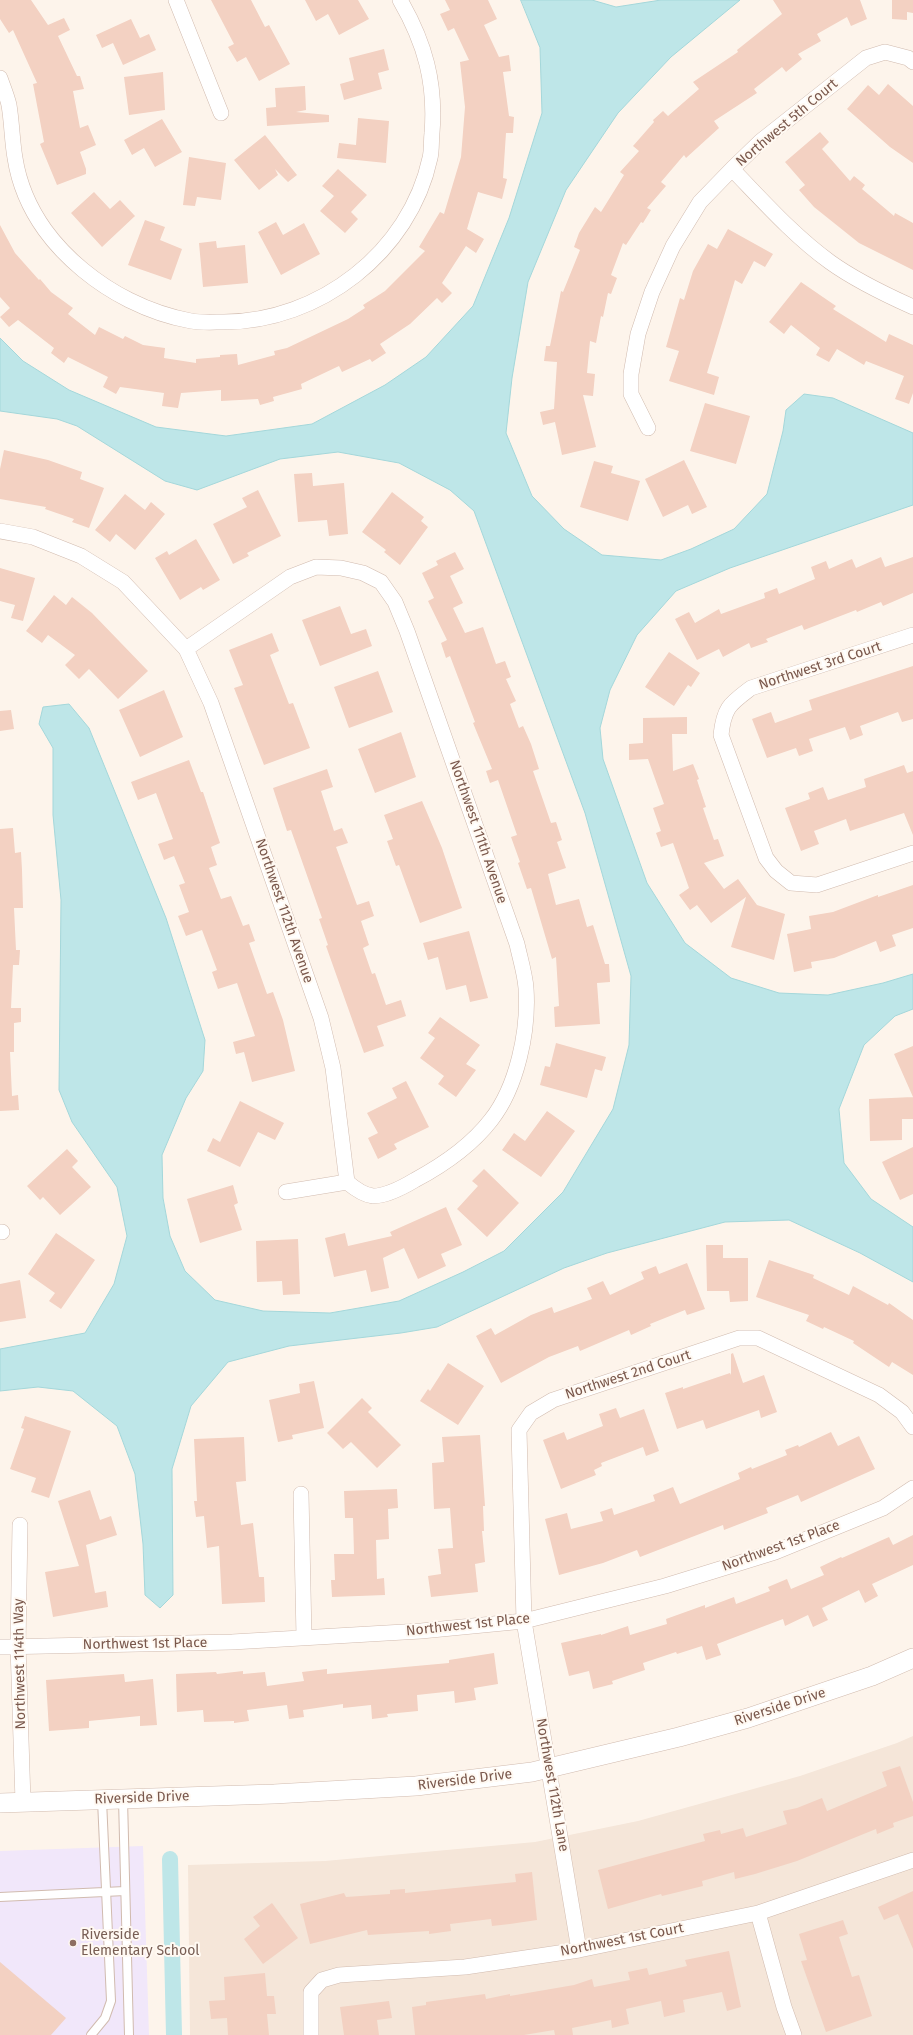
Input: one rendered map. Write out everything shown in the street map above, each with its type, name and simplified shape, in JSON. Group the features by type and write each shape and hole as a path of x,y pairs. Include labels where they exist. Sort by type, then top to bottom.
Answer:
{"street":[{"path":"176,0 221,113"},
{"path":"0,78 9,104 15,159 25,195 45,230 71,259 105,288 151,311 193,322 238,322 282,315 321,299 360,272 393,238 417,197 430,158 434,106 428,62 412,20 400,0"},
{"name":"Northwest 5th Court","path":"648,428 632,394 631,374 641,327 652,292 673,246 700,202 762,141 866,58 885,52 908,58 913,62"},
{"path":"732,169 789,226 830,262 883,294 913,307"},
{"name":"Northwest 112th Avenue","path":"0,531 33,537 81,556 123,582 186,649 211,703 321,1018 333,1068 347,1182"},
{"name":"Northwest 111th Avenue","path":"186,649 290,577 316,567 341,568 362,573 381,582 395,602 407,631 517,944 526,988 524,1033 509,1091 491,1120 465,1147 438,1168 401,1188 373,1196 358,1191 347,1182"},
{"name":"Northwest 3rd Court","path":"913,635 751,688 731,704 723,718 721,735 766,858 776,872 790,883 817,885 913,853"},
{"path":"286,1192 347,1182"},
{"name":"Northwest 2nd Court","path":"524,1621 519,1430 531,1413 553,1400 739,1338 758,1338 879,1395 902,1412 913,1427"},
{"name":"Northwest 1st Place","path":"0,1647 232,1642 422,1631 524,1621 665,1586 775,1552 883,1508 913,1488"},
{"path":"301,1494 304,1637"},
{"name":"Northwest 114th Way","path":"20,1525 18,1646 23,1802"},
{"name":"Northwest 112th Lane","path":"524,1621 550,1768 579,1950"},
{"name":"Riverside Drive","path":"0,1803 274,1794 416,1786 550,1768 679,1737 748,1718 872,1676 913,1658"},
{"name":"Northwest 1st Court","path":"311,2035 311,1992 322,1980 339,1975 465,1967 579,1950 758,1913 913,1860"},
{"path":"758,1913 784,2007 794,2035"}],"lane":[{"path":"123,1799 129,2035"},
{"path":"91,2035 105,2018 111,2001 102,1800"},
{"path":"0,1897 125,1891"}],"shaded area":[{"path":"913,1736 913,2035 190,2035 188,1865 325,1861 535,1842 638,1821 800,1776 897,1743"},
{"name":"Riverside Elementary School","path":"143,1846 149,2035 0,2035 0,1851"}],"water":[{"path":"521,0 592,0 616,7 661,0 740,0 671,57 618,113 566,190 528,282 512,378 506,433 532,496 564,529 602,555 661,560 691,549 734,529 767,494 783,431 786,410 804,394 833,398 913,433 913,505 730,568 676,591 637,635 610,690 600,728 603,759 647,883 685,943 731,978 779,993 828,995 883,983 913,974 913,1009 895,1016 864,1045 839,1109 844,1163 871,1199 913,1227 913,1282 860,1253 789,1220 725,1222 607,1253 564,1268 437,1327 401,1333 289,1346 228,1362 191,1406 172,1469 173,1595 160,1608 145,1595 143,1544 135,1474 117,1426 73,1391 38,1387 0,1391 0,1349 85,1333 114,1284 127,1236 117,1187 72,1122 59,1090 61,900 53,815 53,748 39,724 43,707 69,704 89,728 166,918 205,1040 203,1071 186,1098 162,1155 163,1198 170,1236 185,1271 215,1300 263,1311 330,1313 399,1301 463,1272 504,1251 563,1192 613,1109 629,1045 631,976 585,813 474,511 450,490 399,463 338,452 280,459 197,490 165,481 77,426 57,419 0,411 0,338 23,361 69,390 156,427 226,436 312,424 385,385 426,357 473,306 509,218 542,113 540,48"}],"building":[{"path":"0,0 31,0 48,25 64,18 70,30 58,36 77,76 80,76 84,89 73,91 80,128 88,125 96,145 80,152 86,169 86,174 57,185 40,144 44,142 33,84 37,83 13,30 9,33 0,19"},
{"path":"211,0 251,0 265,27 269,25 290,64 259,81 246,57 237,62 228,47 234,44"},
{"path":"305,0 358,0 369,19 339,35 328,14 316,21"},
{"path":"445,0 488,0 497,19 484,25 499,57 509,55 511,71 503,72 509,116 514,117 513,133 506,133 503,178 507,179 502,199 478,192 467,229 484,239 476,253 466,246 442,283 452,293 442,303 437,298 410,324 380,344 386,353 372,362 370,359 342,372 339,366 301,384 302,389 273,397 274,401 260,405 258,399 221,401 221,390 181,393 178,408 162,406 164,393 120,387 116,394 103,387 108,377 68,357 64,363 51,353 54,348 18,320 9,327 0,317 10,308 0,297 0,225 15,253 51,292 73,308 68,314 95,335 99,327 123,339 125,336 143,345 165,348 164,358 196,363 196,359 237,354 238,365 275,355 274,351 287,348 348,319 365,308 363,305 385,291 425,251 419,247 440,212 444,214 461,157 465,107 460,62 469,60 454,28 448,31 440,14 450,10"},
{"path":"773,0 860,0 867,19 851,26 847,17 817,34 821,41 798,54 802,59 786,72 782,67 754,89 757,93 714,121 719,128 686,158 684,155 661,182 666,186 647,208 651,210 643,223 641,222 626,245 623,243 611,275 617,278 611,294 608,293 603,317 601,316 596,343 590,341 587,373 595,374 593,396 583,395 596,447 562,455 555,422 543,425 540,412 554,409 557,362 544,361 546,346 550,346 561,291 563,292 580,250 574,247 579,233 595,207 601,212 624,175 620,172 639,151 633,146 654,122 653,120 663,111 668,116 699,89 693,82 738,52 737,50 782,14"},
{"path":"892,0 913,0 913,13 907,12 907,20 892,19"},
{"path":"131,19 140,38 149,34 156,50 123,65 113,43 102,48 96,35"},
{"path":"384,49 389,70 378,73 382,89 344,100 340,84 354,80 349,58"},
{"path":"163,72 165,110 129,115 124,77"},
{"path":"888,84 913,106 913,163 890,147 847,109 868,85 879,95"},
{"path":"305,86 306,110 296,112 329,115 329,122 267,126 266,108 276,107 275,88"},
{"path":"358,118 389,121 386,163 337,158 339,143 356,145"},
{"path":"162,119 182,152 155,167 144,148 132,155 124,140"},
{"path":"820,132 829,142 822,149 850,181 854,176 865,185 862,189 894,216 895,213 913,223 913,270 859,243 814,207 799,190 805,185 785,162"},
{"path":"265,135 297,175 288,182 275,169 278,175 259,190 234,160"},
{"path":"189,157 226,163 221,200 197,197 195,206 183,205"},
{"path":"338,169 367,195 351,212 358,219 345,233 320,211 334,196 322,186"},
{"path":"94,192 110,209 120,200 135,216 102,247 71,213"},
{"path":"145,220 165,227 160,240 182,249 171,280 128,265"},
{"path":"276,222 283,235 304,223 320,254 281,275 258,232"},
{"path":"728,229 773,254 765,267 754,261 742,284 735,280 707,373 719,377 714,395 669,381 679,351 666,347 680,298 684,300 693,271 708,244 717,249"},
{"path":"216,241 217,248 245,245 248,283 203,287 199,243"},
{"path":"801,282 836,306 833,309 886,342 889,334 913,345 913,393 909,404 895,399 904,376 866,361 864,365 837,349 829,362 816,355 820,348 791,325 784,334 769,322"},
{"path":"705,403 750,416 736,464 690,451"},
{"path":"4,450 48,460 82,472 80,479 104,488 89,528 72,522 74,519 45,509 46,507 0,499 0,469"},
{"path":"684,460 707,507 692,514 688,505 663,517 645,479"},
{"path":"594,461 613,466 611,473 640,481 628,521 580,507"},
{"path":"312,473 313,486 344,483 348,534 329,536 327,520 298,522 294,474"},
{"path":"258,490 281,536 247,553 249,556 233,564 213,524 247,507 242,498"},
{"path":"392,492 424,517 421,521 428,527 400,565 384,552 386,550 362,532"},
{"path":"125,494 145,510 151,502 165,514 135,550 116,534 110,542 95,530"},
{"path":"196,539 220,580 203,590 201,587 180,600 155,558 167,551 169,555"},
{"path":"455,552 464,569 450,576 463,603 453,608 465,633 483,627 496,664 505,661 511,677 506,679 516,701 510,704 519,728 523,726 531,744 539,769 533,771 551,823 556,822 562,840 557,842 566,868 548,874 556,905 579,899 587,927 593,925 605,964 609,964 610,982 597,983 600,1024 555,1027 554,1007 559,1006 556,957 552,959 531,888 527,889 518,863 520,862 511,837 517,835 498,780 490,783 486,771 492,769 473,723 475,722 450,656 446,658 441,643 447,640 428,601 434,598 422,573 438,565 436,561"},
{"path":"881,557 885,567 913,557 913,593 883,606 881,602 804,630 802,625 766,639 768,642 751,648 749,643 723,657 719,649 697,660 675,619 689,612 695,623 719,609 721,614 765,598 764,593 777,588 779,594 815,579 811,567 826,561 829,569 852,559 856,568"},
{"path":"0,568 35,578 23,621 11,618 15,605 0,601"},
{"path":"54,595 66,605 72,597 92,613 148,671 118,699 89,669 79,679 65,665 75,655 48,635 42,643 26,631"},
{"path":"340,606 351,634 366,629 372,646 320,666 302,620"},
{"path":"272,633 279,651 270,655 289,704 293,703 310,748 264,765 234,688 243,685 229,650"},
{"path":"669,652 700,673 691,687 688,685 674,706 645,687"},
{"path":"913,666 913,719 902,722 898,712 860,726 863,735 850,740 845,727 809,739 813,751 799,756 796,748 767,758 752,719 771,712 775,723 812,710 809,700"},
{"path":"378,671 393,712 349,728 334,687"},
{"path":"164,690 183,737 140,757 119,710"},
{"path":"11,710 14,729 0,731 0,711"},
{"path":"687,717 687,734 672,734 673,771 693,764 699,779 697,780 706,807 703,808 714,840 718,839 724,856 704,863 724,889 738,879 757,905 785,914 774,960 731,947 746,897 711,923 697,905 690,910 679,895 689,888 673,843 661,847 656,833 661,831 653,808 664,804 648,759 629,760 629,744 643,743 643,718"},
{"path":"401,732 416,777 375,793 358,749"},
{"path":"189,760 201,792 203,792 220,843 211,847 217,865 209,868 221,899 231,896 243,926 249,924 255,941 249,943 267,994 273,992 283,1020 295,1071 252,1082 244,1052 236,1054 233,1042 255,1036 237,983 218,989 212,972 217,970 202,930 186,936 178,916 189,912 179,885 185,883 174,856 164,860 158,844 173,839 156,793 138,800 131,782"},
{"path":"904,765 907,773 913,771 913,835 904,813 850,831 846,819 814,831 819,844 801,851 785,808 810,799 808,793 823,787 828,800 866,787 864,779"},
{"path":"327,769 333,787 321,791 334,831 342,828 348,843 336,847 357,905 369,901 374,916 361,921 369,945 363,948 372,974 375,973 386,1005 401,1000 406,1016 377,1026 384,1046 364,1053 326,946 328,945 319,919 322,918 291,830 287,831 273,788"},
{"path":"422,801 442,848 462,908 420,923 399,865 396,866 387,841 393,839 384,815"},
{"path":"13,828 15,853 21,852 23,908 14,908 16,950 20,950 19,965 13,965 11,1008 21,1008 21,1022 14,1023 14,1052 10,1052 12,1096 18,1095 19,1110 0,1111 0,829"},
{"path":"913,885 913,928 892,935 896,946 880,952 876,941 834,958 811,962 812,968 794,972 787,934 811,929 809,916 833,912 878,895 878,897"},
{"path":"469,931 488,998 470,1002 466,985 446,990 438,957 428,960 423,943"},
{"path":"440,1017 480,1045 466,1064 476,1070 456,1097 438,1084 444,1076 420,1058 435,1038 428,1033"},
{"path":"556,1043 606,1057 602,1071 595,1069 587,1098 540,1085 545,1066 550,1067"},
{"path":"913,1046 913,1097 894,1054"},
{"path":"406,1081 429,1127 394,1144 397,1149 378,1159 368,1138 378,1133 367,1113 397,1098 392,1088"},
{"path":"913,1097 913,1119 902,1119 902,1140 870,1141 869,1099"},
{"path":"240,1101 284,1123 275,1140 258,1132 240,1167 207,1151 213,1138 220,1142"},
{"path":"547,1111 575,1131 541,1177 502,1150 514,1133 525,1141"},
{"path":"913,1147 913,1194 900,1200 882,1162"},
{"path":"67,1149 78,1161 72,1167 91,1187 60,1215 43,1197 40,1200 27,1186"},
{"path":"484,1169 519,1203 487,1237 457,1209 478,1186 472,1181"},
{"path":"233,1185 238,1203 234,1205 242,1230 200,1243 187,1199"},
{"path":"446,1207 462,1245 441,1254 446,1266 418,1279 404,1248 383,1258 389,1288 371,1292 366,1270 334,1277 325,1238 345,1233 348,1246 392,1236 390,1232"},
{"path":"56,1233 95,1260 61,1309 49,1301 55,1293 28,1274"},
{"path":"298,1239 300,1294 283,1295 282,1281 257,1282 256,1241"},
{"path":"706,1245 723,1245 723,1258 748,1258 748,1301 730,1302 729,1291 707,1291"},
{"path":"769,1260 814,1275 813,1278 849,1295 853,1286 888,1305 889,1303 913,1320 913,1375 892,1362 889,1367 853,1343 854,1341 824,1327 823,1329 806,1321 809,1315 756,1297"},
{"path":"687,1263 705,1309 687,1315 685,1310 650,1324 651,1326 631,1335 629,1330 580,1351 578,1346 549,1357 501,1383 476,1336 491,1328 495,1335 531,1315 552,1307 554,1313 592,1299 587,1288 603,1281 610,1295 644,1279 641,1272 656,1266 659,1274"},
{"path":"20,1280 26,1318 0,1322 0,1284"},
{"path":"733,1353 743,1383 764,1375 777,1412 761,1418 759,1410 706,1429 703,1420 677,1429 665,1393 683,1387 683,1389 730,1373 731,1375 731,1354"},
{"path":"448,1363 484,1386 458,1425 420,1401 428,1389 430,1391"},
{"path":"314,1381 324,1428 292,1435 293,1439 278,1442 269,1400 300,1393 299,1384"},
{"path":"362,1398 372,1408 368,1412 401,1445 377,1468 351,1442 343,1449 327,1433"},
{"path":"616,1408 620,1418 644,1409 659,1451 646,1456 643,1447 601,1463 602,1466 594,1470 596,1475 561,1489 543,1440 564,1432 567,1440 603,1426 599,1414"},
{"path":"25,1416 71,1431 49,1498 31,1492 36,1478 10,1469 24,1429 21,1428"},
{"path":"831,1432 838,1446 859,1436 875,1469 801,1502 798,1495 766,1508 768,1513 724,1530 723,1525 640,1557 637,1550 603,1563 559,1575 545,1519 567,1513 571,1529 603,1521 600,1512 612,1508 614,1515 655,1501 653,1495 673,1487 680,1504 740,1479 738,1473 751,1467 752,1469 787,1455 785,1450 798,1445 799,1447"},
{"path":"480,1435 485,1506 483,1506 484,1531 482,1531 485,1562 475,1564 478,1592 431,1597 428,1576 441,1574 438,1549 453,1548 450,1508 434,1509 432,1463 444,1462 442,1437"},
{"path":"244,1437 246,1481 236,1482 241,1525 253,1523 259,1577 264,1577 265,1602 222,1604 219,1546 207,1548 204,1516 196,1517 194,1501 197,1501 194,1439"},
{"path":"397,1489 398,1508 388,1509 389,1539 376,1540 377,1579 384,1578 385,1595 332,1597 331,1580 335,1580 334,1554 354,1554 353,1518 345,1518 344,1491"},
{"path":"90,1490 100,1520 111,1516 117,1535 86,1545 95,1593 106,1591 108,1607 53,1617 45,1572 79,1566 58,1501"},
{"path":"913,1535 913,1565 872,1584 878,1596 865,1603 859,1590 822,1608 828,1620 813,1627 808,1615 785,1626 783,1619 717,1644 721,1655 706,1660 702,1646 677,1654 676,1652 643,1663 645,1670 612,1681 613,1684 593,1689 589,1671 569,1676 561,1643 601,1635 628,1626 630,1635 667,1624 666,1619 705,1605 705,1608 734,1597 736,1604 770,1591 768,1587 787,1579 791,1589 824,1575 820,1567 841,1557 842,1558 889,1537 893,1545"},
{"path":"494,1653 498,1684 474,1688 476,1700 455,1703 454,1691 417,1695 418,1711 387,1714 388,1717 372,1719 371,1705 343,1708 343,1704 303,1710 304,1717 289,1719 287,1705 247,1710 249,1721 234,1723 234,1721 204,1722 203,1710 177,1712 176,1674 216,1672 217,1674 243,1671 243,1674 265,1672 267,1686 304,1681 302,1672 327,1669 327,1674 449,1663 449,1660"},
{"path":"124,1674 125,1682 153,1679 157,1725 140,1726 140,1716 89,1721 89,1728 49,1731 46,1680"},
{"path":"900,1766 913,1802 913,1816 893,1823 894,1827 877,1834 876,1829 797,1861 755,1874 735,1879 734,1872 702,1881 703,1886 662,1896 661,1894 608,1909 598,1870 705,1841 703,1834 720,1830 721,1834 743,1828 746,1837 787,1824 783,1811 797,1808 822,1798 827,1811 887,1786 882,1772"},
{"path":"532,1872 537,1920 510,1924 492,1926 491,1919 450,1924 451,1931 429,1934 429,1931 368,1935 367,1930 310,1944 300,1904 344,1893 346,1897 390,1894 390,1890 405,1889 405,1893 516,1882 515,1874"},
{"path":"913,1891 913,1949 898,1914 884,1920 878,1907"},
{"path":"272,1903 298,1938 263,1964 244,1939 260,1926 253,1917"},
{"path":"843,1920 848,1934 839,1937 852,1977 859,1975 872,2016 826,2032 801,1961 807,1960 799,1934"},
{"path":"729,1951 741,2007 727,2011 722,1992 683,2000 685,2012 664,2017 661,2001 626,2009 629,2024 612,2028 611,2020 572,2028 573,2035 555,2035 554,2030 524,2035 415,2035 412,2007 426,2005 426,2002 485,1994 486,1999 510,1994 510,1996 574,1985 592,1979 594,1987 630,1980 628,1972 647,1968 649,1975 687,1966 685,1960"},
{"path":"0,1962 66,2018 51,2035 0,2035"},
{"path":"265,1973 267,1996 274,1996 276,2014 267,2014 269,2035 228,2035 227,2018 211,2019 209,2001 225,2000 224,1977"},
{"path":"389,2001 392,2018 377,2020 379,2035 344,2035 340,2007"}],"waterway":[{"path":"170,1859 174,2035"}],"place":[{"name":"Riverside Elementary School","path":"73,1943"}]}
